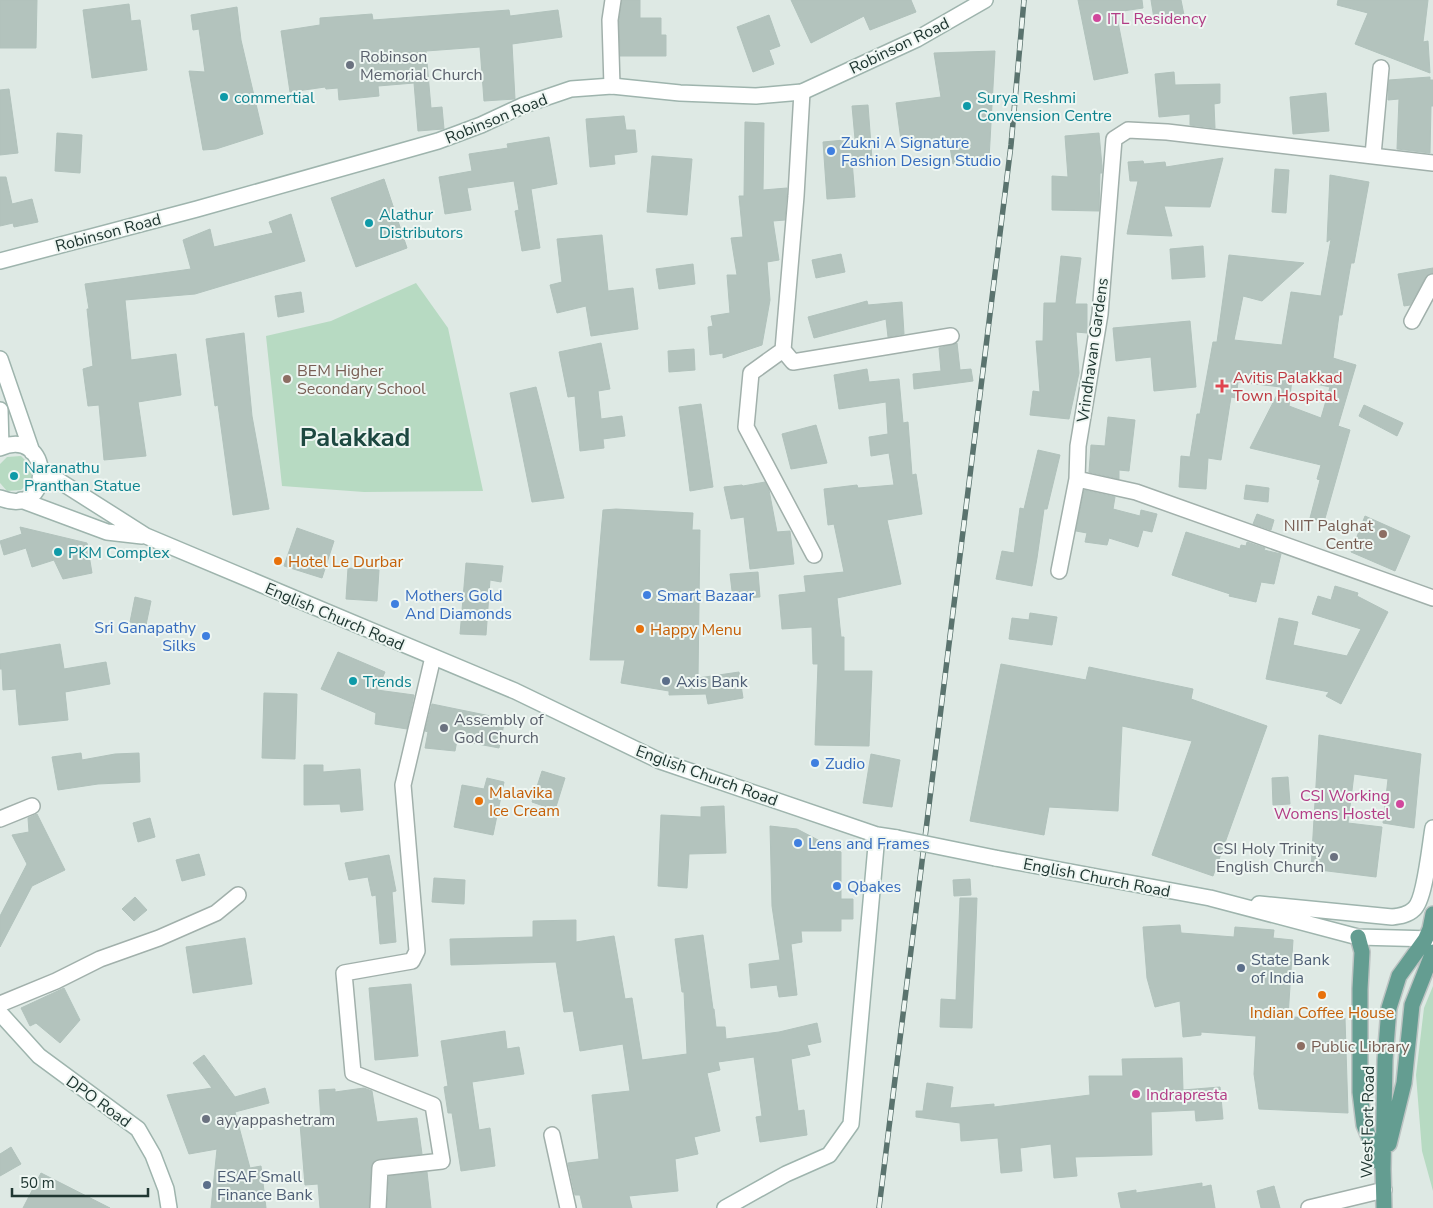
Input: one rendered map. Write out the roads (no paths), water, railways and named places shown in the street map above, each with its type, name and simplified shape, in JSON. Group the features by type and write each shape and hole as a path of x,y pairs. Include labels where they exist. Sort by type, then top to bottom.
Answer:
{"main road":[{"path":"1383,1169 1404,1082 1412,1005 1431,929"},
{"name":"West Fort Road","path":"1384,1208 1385,1060 1389,1008 1399,976 1431,929"},
{"path":"1358,937 1362,952 1360,1092 1364,1125 1383,1169"}],"street":[{"path":"612,86 610,20 613,0"},
{"name":"Robinson Road","path":"0,261 438,141 481,125 524,105 572,89 612,86 680,93 756,96 802,92 917,39 985,0"},
{"path":"1373,155 1381,68"},
{"path":"802,92 796,196 782,350 751,374 746,427 814,555"},
{"name":"Vrindhavan Gardens","path":"1077,479 1078,446 1100,314 1114,139 1128,130 1167,132 1373,155 1433,164"},
{"path":"1412,322 1433,282"},
{"path":"782,350 793,362 951,336"},
{"path":"0,359 32,452 40,463 42,470 41,478 34,492 21,500"},
{"path":"0,410 1,448 9,445 18,445 32,452"},
{"name":"English Church Road","path":"42,470 146,536 515,691 660,762 877,835 1210,898 1358,937 1431,929"},
{"path":"1059,571 1077,479 1136,492 1433,598"},
{"name":"English Church Road","path":"0,499 21,500 107,532 146,536"},
{"path":"378,1208 380,1168 442,1161 433,1105 353,1073 344,973 412,961 417,951 403,786 433,657"},
{"path":"0,819 32,806"},
{"name":"English Church Road","path":"1210,898 1392,917 1406,915 1416,909 1421,898 1433,828"},
{"path":"726,1208 786,1174 829,1155 851,1124 877,835"},
{"path":"0,1004 56,981 100,959 159,938 216,913 238,895"},
{"name":"DPO Road","path":"0,1013 39,1056 138,1129 153,1155 166,1189 169,1208"},
{"path":"552,1135 568,1208"},
{"path":"1308,1208 1384,1190"}],"railway":[{"path":"879,1208 1011,145 1024,0"}],"place":[{"name":"ITL Residency","path":"1097,18"},
{"name":"Robinson Memorial Church","path":"350,65"},
{"name":"commertial","path":"224,97"},
{"name":"Surya Reshmi Convension Centre","path":"967,106"},
{"name":"Zukni A Signature Fashion Design Studio","path":"831,151"},
{"name":"Alathur Distributors","path":"369,223"},
{"name":"BEM Higher Secondary School","path":"287,379"},
{"name":"Avitis Palakkad Town Hospital","path":"1222,386"},
{"name":"Naranathu Pranthan Statue","path":"14,476"},
{"name":"NIIT Palghat Centre","path":"1383,534"},
{"name":"PKM Complex","path":"58,552"},
{"name":"Hotel Le Durbar","path":"278,561"},
{"name":"Smart Bazaar","path":"647,595"},
{"name":"Mothers Gold And Diamonds","path":"395,604"},
{"name":"Happy Menu","path":"640,629"},
{"name":"Sri Ganapathy Silks","path":"206,636"},
{"name":"Trends","path":"353,681"},
{"name":"Axis Bank","path":"666,681"},
{"name":"Assembly of God Church","path":"444,728"},
{"name":"Zudio","path":"815,763"},
{"name":"Malavika Ice Cream","path":"479,801"},
{"name":"CSI Working Womens Hostel","path":"1400,804"},
{"name":"Lens and Frames","path":"798,843"},
{"name":"CSI Holy Trinity English Church","path":"1334,857"},
{"name":"Qbakes","path":"837,886"},
{"name":"State Bank of India","path":"1241,968"},
{"name":"Indian Coffee House","path":"1322,995"},
{"name":"Public Library","path":"1301,1046"},
{"name":"Indrapresta","path":"1136,1094"},
{"name":"ayyappashetram","path":"206,1119"},
{"name":"ESAF Small Finance Bank","path":"207,1185"}],"district":[{"name":"Palakkad","path":"355,437"}]}
